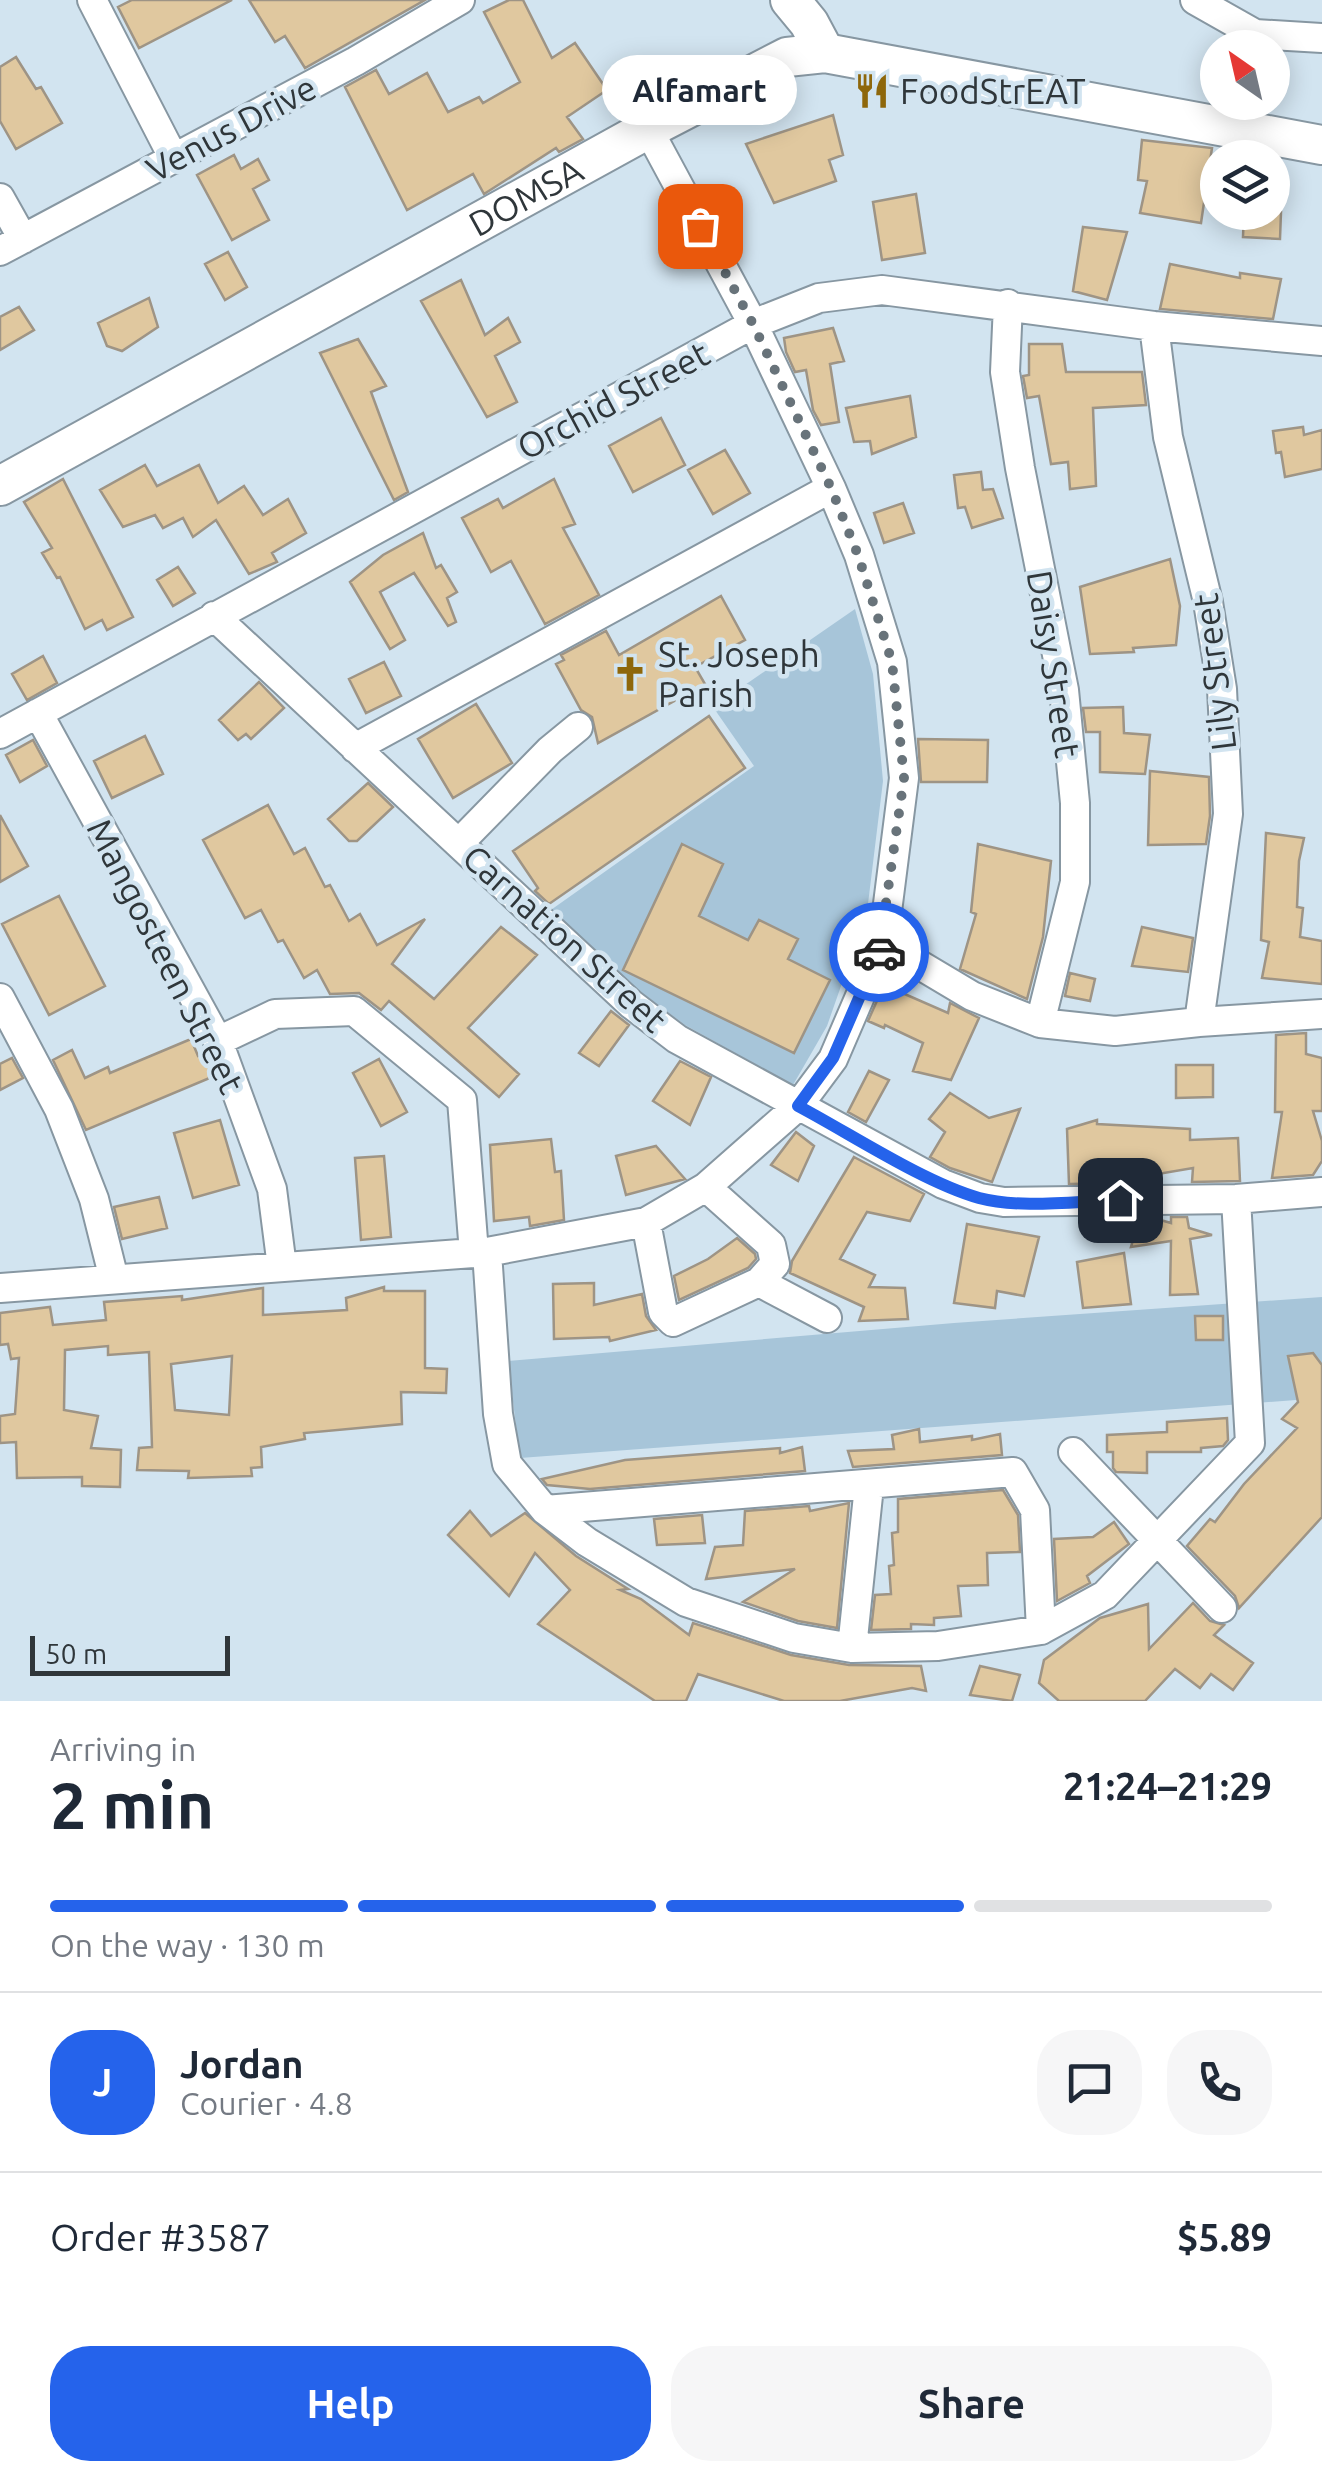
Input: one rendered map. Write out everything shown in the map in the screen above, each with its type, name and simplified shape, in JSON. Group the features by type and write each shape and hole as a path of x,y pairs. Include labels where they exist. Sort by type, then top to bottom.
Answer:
{"main road":[{"path":"790,0 810,23 825,53"},
{"name":"DOMSA","path":"0,486 648,129 787,58 825,53 1322,145"}],"street":[{"path":"92,0 174,158"},
{"name":"Venus Drive","path":"11,245 356,61 460,0"},
{"path":"1196,0 1255,34 1322,38"},
{"path":"0,1288 480,1252 646,1222 716,1178 798,1106 833,1058 883,943 904,778 892,662 880,618 831,488 753,324 648,129"},
{"path":"0,198 11,245"},
{"name":"Orchid Street","path":"0,734 753,324 819,298 882,290 1154,326 1322,342"},
{"name":"Daisy Street","path":"1008,304 1005,372 1064,690 1075,803 1075,882 1040,1023"},
{"name":"Lily Street","path":"1154,326 1168,437 1208,602 1222,689 1228,814 1199,1022"},
{"path":"355,748 831,488"},
{"name":"Carnation Street","path":"214,616 631,1004 677,1038 942,1184 1004,1202 1236,1199 1322,1192"},
{"name":"Mangosteen Street","path":"38,713 218,1041 272,1189 282,1267"},
{"path":"459,844 578,726"},
{"path":"883,943 972,996 1040,1023 1115,1031 1322,1014"},
{"path":"0,998 60,1109 94,1199 114,1279"},
{"path":"218,1041 276,1014 354,1011 462,1100 506,1464 545,1510 587,1542 686,1602 794,1638 852,1648 938,1646 1040,1630 1105,1595 1250,1443 1236,1199"},
{"path":"646,1222 663,1312 673,1322 759,1282 775,1264 771,1244 716,1178"},
{"path":"759,1282 828,1318"},
{"path":"1073,1452 1222,1608"},
{"path":"545,1510 1013,1472 1035,1510 1040,1630"},
{"path":"852,1648 869,1486"}],"shaded area":[{"path":"855,609 873,674 883,781 867,912 827,1026 793,1085 685,1025 614,972 548,912 754,766 713,707"},
{"path":"1322,1297 1322,1398 520,1458 508,1361"}],"building":[{"path":"132,0 232,0 139,48 118,7"},
{"path":"249,0 425,0 305,68 285,36 275,42"},
{"path":"509,0 523,0 552,58 575,43 607,90 567,117 583,139 559,152 556,148 484,194 473,174 407,210 345,87 376,70 389,94 427,73 448,112 479,97 483,103 520,82 484,12"},
{"path":"16,57 36,89 41,87 62,123 16,149 0,121 0,67"},
{"path":"833,115 843,155 829,160 836,181 774,203 746,144"},
{"path":"1142,140 1200,147 1200,223 1140,213 1147,181 1138,180"},
{"path":"234,155 241,169 258,159 269,180 253,189 269,220 232,240 197,175"},
{"path":"916,194 925,253 882,260 873,202"},
{"path":"1083,227 1127,232 1107,300 1073,291"},
{"path":"1243,230 1280,230 1280,239 1243,237"},
{"path":"228,252 247,287 225,300 205,264"},
{"path":"1170,264 1240,278 1240,273 1281,279 1273,319 1160,309"},
{"path":"461,280 485,335 508,318 520,342 495,356 517,402 487,417 421,301"},
{"path":"149,298 158,327 122,351 107,346 98,323"},
{"path":"19,307 34,330 0,350 0,317"},
{"path":"833,328 844,361 830,364 839,422 821,425 813,410 806,370 795,372 784,338"},
{"path":"358,339 386,386 371,392 408,492 394,500 320,353"},
{"path":"1029,344 1062,344 1066,372 1142,372 1146,405 1093,408 1096,486 1070,489 1068,462 1051,464 1039,396 1027,398 1023,376 1029,375"},
{"path":"910,396 916,437 872,454 870,441 854,442 846,408"},
{"path":"661,418 685,465 633,492 609,446"},
{"path":"1303,427 1304,435 1322,430 1322,469 1285,477 1273,431"},
{"path":"725,450 750,493 713,514 688,470"},
{"path":"145,465 157,486 199,465 218,503 244,486 263,515 288,499 306,533 272,553 277,562 249,574 216,520 193,537 183,518 163,528 155,515 123,527 100,490"},
{"path":"981,472 983,490 993,489 1003,518 972,528 965,507 958,508 954,475"},
{"path":"63,479 133,617 107,630 102,620 85,629 60,577 42,553 52,548 24,502"},
{"path":"554,479 575,524 563,528 599,595 545,624 511,561 491,572 462,518 498,499 503,508"},
{"path":"903,503 914,533 884,543 874,513"},
{"path":"423,533 436,568 441,565 457,592 447,598 456,622 448,626 414,573 380,592 405,640 390,649 350,582 383,555"},
{"path":"1170,559 1180,606 1176,645 1090,654 1080,587"},
{"path":"178,567 195,593 173,606 157,580"},
{"name":"St. Joseph Parish","path":"721,596 745,640 695,667 705,684 598,743 592,717 581,710 556,664 564,660 561,655 606,631 619,655"},
{"path":"43,656 57,683 27,700 12,674"},
{"path":"384,662 401,696 366,713 349,679"},
{"path":"259,682 284,708 251,739 246,734 238,740 219,720"},
{"path":"476,704 512,763 453,798 418,739"},
{"path":"1123,707 1124,733 1150,735 1145,774 1100,772 1100,732 1086,732 1083,708"},
{"path":"709,716 745,768 549,904 535,891 538,888 513,851"},
{"path":"145,736 163,774 112,798 94,761"},
{"path":"918,739 988,740 987,782 921,782"},
{"path":"33,740 47,766 20,782 6,755"},
{"path":"1150,771 1209,777 1206,844 1148,845"},
{"path":"368,783 393,807 357,841 349,841 328,819"},
{"path":"268,805 294,854 305,848 325,887 330,885 349,921 360,914 377,945 425,919 392,964 434,999 501,927 537,955 468,1028 519,1074 499,1097 389,1001 381,1010 359,993 330,994 317,970 304,978 261,910 245,918 203,840"},
{"path":"0,815 28,866 0,882"},
{"path":"1266,833 1304,838 1297,907 1303,908 1300,937 1322,941 1322,984 1262,978 1269,942 1261,940"},
{"path":"682,844 723,864 699,916 748,940 759,920 798,939 788,959 830,980 794,1053 623,970"},
{"path":"978,844 1051,861 1043,937 1027,999 960,969 976,914 971,912"},
{"path":"59,896 105,986 49,1015 2,924"},
{"path":"1142,927 1193,938 1188,972 1132,966"},
{"path":"1070,973 1095,979 1090,1001 1065,996"},
{"path":"884,985 948,1013 950,1003 979,1018 951,1080 913,1071 923,1043 868,1021"},
{"path":"611,1011 629,1025 599,1066 579,1053"},
{"path":"1306,1033 1306,1054 1322,1058 1322,1111 1313,1111 1322,1141 1322,1161 1313,1175 1272,1178 1282,1112 1275,1112 1276,1035"},
{"path":"191,1039 198,1056 204,1054 212,1077 86,1130 53,1060 72,1050 85,1078 108,1067 110,1073"},
{"path":"12,1058 23,1078 0,1090 0,1064"},
{"path":"379,1059 407,1112 381,1126 353,1073"},
{"path":"680,1061 711,1077 690,1125 653,1101"},
{"path":"1176,1065 1213,1065 1213,1097 1176,1098"},
{"path":"869,1071 889,1080 866,1122 848,1112"},
{"path":"950,1093 989,1118 1020,1109 992,1182 930,1157 945,1132 929,1119"},
{"path":"220,1120 239,1185 193,1198 174,1133"},
{"path":"1097,1120 1097,1124 1190,1129 1190,1140 1238,1138 1240,1181 1192,1182 1193,1168 1134,1178 1133,1183 1069,1184 1067,1129"},
{"path":"796,1132 814,1146 798,1181 771,1165"},
{"path":"551,1139 555,1172 561,1171 564,1220 530,1226 529,1217 494,1221 490,1145"},
{"path":"656,1146 685,1179 626,1195 616,1156"},
{"path":"384,1156 391,1237 361,1240 355,1158"},
{"path":"854,1157 924,1194 910,1221 867,1212 840,1259 875,1275 869,1287 905,1288 908,1319 859,1321 864,1307 790,1273 792,1261"},
{"path":"159,1197 167,1228 122,1239 114,1207"},
{"path":"1171,1217 1187,1217 1189,1228 1212,1235 1190,1239 1198,1294 1170,1295 1171,1241 1131,1247 1133,1240 1100,1227 1115,1225 1114,1218 1123,1218 1121,1224 1157,1219 1171,1223"},
{"path":"967,1224 1039,1237 1024,1296 997,1291 995,1308 954,1303"},
{"path":"737,1238 755,1254 756,1259 748,1268 679,1300 674,1276 708,1259"},
{"path":"1124,1253 1131,1304 1083,1308 1077,1262"},
{"path":"594,1283 594,1305 642,1294 646,1316 656,1330 610,1341 609,1337 554,1339 553,1284"},
{"path":"384,1287 384,1291 425,1291 425,1368 447,1369 446,1393 401,1392 402,1424 304,1433 305,1439 261,1447 262,1467 251,1468 252,1476 188,1478 189,1471 137,1470 139,1448 152,1447 149,1352 108,1355 108,1346 65,1350 64,1410 98,1416 91,1448 121,1450 120,1487 82,1486 82,1477 17,1478 16,1442 0,1443 0,1416 15,1414 19,1358 11,1359 8,1344 0,1345 0,1313 50,1307 53,1325 106,1320 104,1302 182,1296 182,1300 263,1288 263,1315 347,1310 346,1298","holes":["232,1356 229,1415 175,1410 171,1364"]},
{"path":"1195,1316 1223,1316 1223,1340 1196,1340"},
{"path":"1313,1353 1322,1365 1322,1517 1239,1608 1235,1596 1187,1546 1210,1519 1215,1522 1244,1484 1297,1428 1282,1419 1298,1402 1288,1356"},
{"path":"1227,1418 1228,1440 1223,1446 1201,1448 1201,1452 1147,1452 1147,1473 1116,1472 1113,1452 1107,1452 1107,1435 1167,1432 1167,1422"},
{"path":"919,1429 920,1442 972,1436 972,1440 1000,1434 1002,1455 853,1467 848,1451 894,1449 892,1435"},
{"path":"802,1447 805,1471 590,1489 547,1485 542,1479 625,1460 780,1448 780,1453"},
{"path":"1003,1490 1018,1515 1020,1552 987,1553 988,1585 958,1586 961,1616 934,1618 934,1625 911,1624 911,1629 871,1630 875,1595 891,1594 889,1566 894,1565 892,1533 898,1532 898,1499"},
{"path":"849,1503 837,1628 798,1621 743,1602 795,1569 706,1579 715,1547 743,1545 745,1511 809,1506 810,1511"},
{"path":"470,1511 491,1536 525,1513 576,1556 628,1589 620,1590 641,1599 689,1635 693,1623 791,1655 849,1665 921,1666 926,1691 912,1688 840,1701 784,1701 698,1674 686,1701 655,1701 538,1624 570,1590 535,1553 509,1596 448,1535"},
{"path":"702,1515 705,1543 657,1545 654,1519"},
{"path":"1114,1522 1129,1544 1087,1576 1090,1583 1057,1601 1054,1539 1093,1537"},
{"path":"1193,1603 1210,1621 1224,1625 1214,1635 1253,1663 1233,1690 1211,1674 1200,1688 1175,1669 1145,1701 1059,1701 1039,1683 1044,1660 1100,1618 1148,1604 1149,1649"},
{"path":"980,1666 1020,1675 1012,1701 970,1695"}],"way so far":[{"path":"700,226 753,324 831,488 858,555 892,662 904,778 895,862 879,952"}],"place":[{"name":"FoodStrEAT","path":"872,91"},
{"name":"Alfamart","path":"700,226"},
{"name":"St. Joseph Parish","path":"630,674"}],"route":[{"path":"879,952 833,1058 798,1106 942,1184 980,1198 1004,1202 1120,1200"}]}
